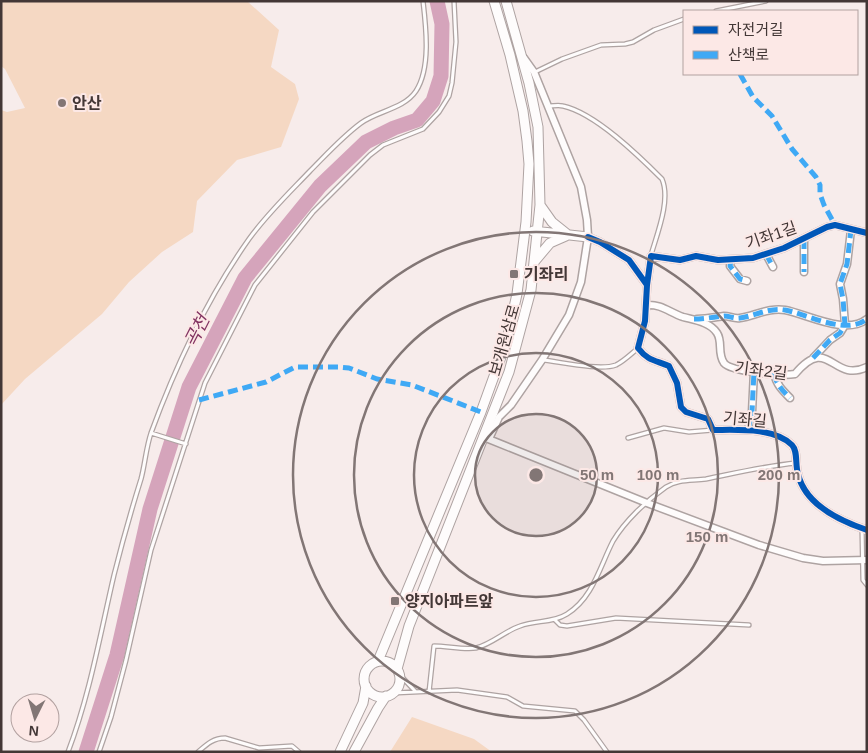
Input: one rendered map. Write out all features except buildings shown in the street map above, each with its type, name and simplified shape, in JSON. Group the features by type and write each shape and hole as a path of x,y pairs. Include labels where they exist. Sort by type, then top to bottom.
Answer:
{"main road":[{"name":"보개원삼로","path":"340,752 363,703 366,670 378,661 470,439 506,343 517,294 525,230 529,164 526,128 510,55 494,1"},
{"name":"보개원삼로","path":"354,752 378,708 400,683 399,672 409,626 486,438 517,347 531,290 540,205 538,127 522,56 506,1"},
{"path":"540,205 552,222 569,235"},
{"path":"525,230 588,237"},
{"path":"534,262 550,243 569,235"},
{"path":"378,661 390,662 399,672"},
{"path":"366,686 373,694 380,697 389,695"}],"street":[{"name":"보개원삼로","path":"486,438 499,416 511,405 542,360 569,315 582,282 588,237 581,187 534,72 522,56"},
{"name":"기좌1길","path":"651,256 680,260 696,256 718,260 753,258 784,248 835,225 865,232"},
{"path":"846,325 840,284 847,264 851,230"},
{"path":"588,237 630,260 647,285"},
{"path":"804,238 804,272"},
{"path":"766,254 773,267"},
{"path":"638,348 646,305 651,256"},
{"path":"731,260 730,266 740,279 747,281"},
{"name":"기좌2길","path":"646,305 667,308 681,316 705,324 716,332 720,340 720,355 725,364 740,370 796,374 806,362 813,358 846,325"},
{"path":"694,319 725,316 737,319 770,310 783,309 826,322 846,325 863,323 867,319"},
{"name":"기좌길","path":"638,348 644,356 669,366 677,383 681,407 686,412 708,419 714,430 748,430 770,433 791,443 796,450 798,476 814,500 836,518 864,530"},
{"path":"813,358 820,357 848,371 856,372 867,367"},
{"path":"748,430 752,412 754,371"},
{"path":"774,373 780,388 790,398"},
{"path":"486,438 647,503 790,555 823,561 865,560"}],"lane":[{"path":"68,752 86,700 114,576 144,468 151,433 177,370 228,270 272,210 359,124 398,105 410,98 416,91 424,69 426,51 423,1"},
{"path":"99,752 111,717 126,660 151,550 205,382 256,286 313,212 351,172 383,145 423,129 439,112 449,96 452,83 456,42 454,1"},
{"path":"721,10 766,1"},
{"path":"534,72 562,59 601,45 633,42 654,30 683,19"},
{"path":"548,106 562,105 600,124 662,179 665,185 665,207 651,256"},
{"path":"542,360 602,368 614,366 638,348"},
{"path":"628,438 664,428 689,432 714,430"},
{"path":"151,433 186,444"},
{"path":"430,692 434,646 474,648 487,644 520,626 555,620 578,606 588,594 613,542 632,515 666,487 678,482 704,479 772,465 796,463"},
{"path":"864,530 865,560 863,580 867,585"},
{"path":"555,620 567,626 616,618 749,625"},
{"path":"399,672 416,692"},
{"path":"389,695 458,690 507,698 523,706 575,711 584,720 607,752"},
{"path":"198,752 215,739 225,738 259,748 292,746 300,752"}],"shaded area":[{"path":"1,1 247,1 279,30 271,67 295,84 299,99 281,147 237,160 197,201 193,232 162,252 129,282 102,314 25,379 1,405 1,110 7,112 25,108 5,69 1,66"},
{"path":"412,717 474,739 492,752 390,752"}],"waterway":[{"name":"곡천","path":"86,752 117,655 150,509 189,387 245,278 320,186 366,142 394,128 417,120 433,101 441,76 442,24 437,1"}],"marked path":[{"path":"741,75 753,97 772,116 792,149 816,177 820,185 820,194 824,205 835,225"},
{"path":"813,358 830,340 840,333 845,325 840,284 847,264 851,230"},
{"path":"804,239 804,272"},
{"path":"766,254 773,267"},
{"path":"731,260 730,266 740,279 747,281"},
{"path":"694,319 724,316 740,318 779,309 838,325 858,324 867,319"},
{"path":"199,400 266,382 295,367 339,367 349,368 377,379 412,385 481,412"},
{"path":"748,430 752,412 754,371"},
{"path":"774,373 778,384 790,398"}],"cycle path":[{"path":"647,285 651,256 680,260 696,256 718,260 753,258 784,248 835,225 867,233"},
{"path":"588,237 600,242 629,260 647,285 645,321 638,348 649,358 669,366 677,383 681,407 686,412 708,419 713,430 765,432 784,439 794,448 798,474 802,485 816,503 846,522 867,530"}],"place":[{"name":"안산","path":"62,103"},
{"name":"기좌리","path":"514,274"},
{"name":"양지아파트앞","path":"395,601"}]}
